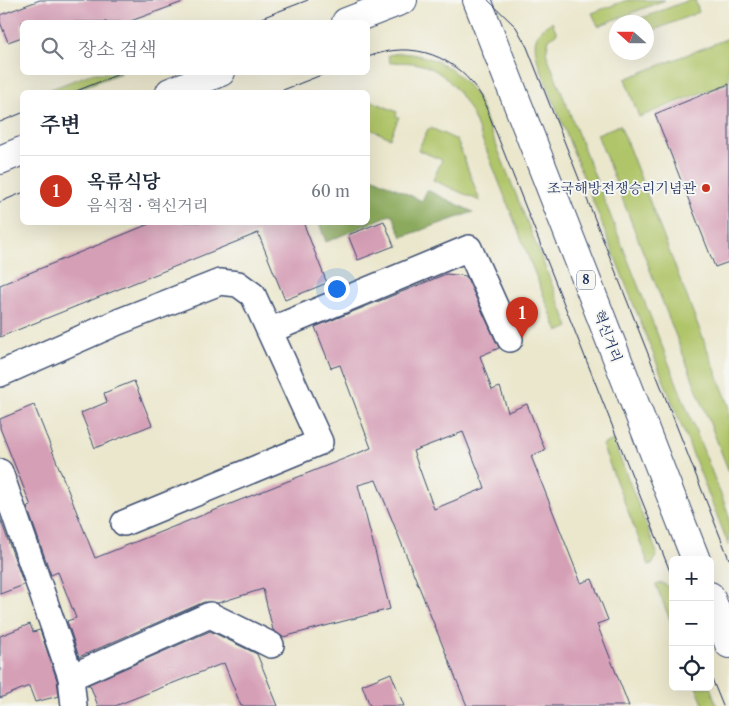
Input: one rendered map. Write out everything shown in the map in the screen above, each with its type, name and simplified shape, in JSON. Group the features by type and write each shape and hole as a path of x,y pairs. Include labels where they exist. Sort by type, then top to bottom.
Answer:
{"main road":[{"path":"351,20 403,0"},
{"name":"혁신거리","path":"476,0 694,556"},
{"path":"175,90 213,75"},
{"path":"0,160 20,152"},
{"path":"712,601 729,644"}],"street":[{"path":"270,330 470,248 510,339"},
{"path":"0,374 118,322 220,282 238,284 254,295 320,442 124,523"},
{"path":"0,472 71,677 74,706"},
{"path":"71,677 210,615 271,645"}],"green space":[{"path":"627,0 665,0 626,15 609,15 609,22 598,26 592,13"},
{"path":"689,0 695,0 699,12 654,30 654,15 650,15"},
{"path":"552,22 557,33 549,39 546,53 729,515 729,546 538,62 535,49 536,39 541,30"},
{"path":"729,38 729,82 639,117 625,79"},
{"path":"400,53 424,57 444,65 453,71 477,97 569,327 558,332 473,116 466,103 450,82 431,68 405,62 390,63 388,55"},
{"path":"88,75 116,75 75,90 48,90"},
{"path":"370,100 397,112 396,116 399,117 390,138 370,129"},
{"path":"620,125 729,405 729,472 597,134"},
{"path":"431,128 457,140 480,201 433,180 442,160 418,150 428,129"},
{"path":"370,176 422,201 427,190 473,212 402,237 392,214 370,223"},
{"path":"320,225 366,225 326,242"},
{"path":"613,440 657,553 653,564 649,565 602,445"},
{"path":"662,583 669,587 669,617 656,585"},
{"path":"698,691 711,691 717,706 704,706"}],"building":[{"path":"40,0 183,0 183,2 134,20 20,20 20,38 8,42 0,22 0,15"},
{"name":"조국해방전쟁승리기념관","path":"729,84 729,262 715,267 655,114"},
{"path":"384,221 394,246 358,260 348,235"},
{"path":"147,225 304,225 327,283 285,300 258,233 0,337 0,285"},
{"path":"446,274 466,276 499,348 480,356 492,390 500,387 508,412 527,404 545,450 531,456 581,583 592,579 608,620 597,624 629,706 467,706 376,480 358,485 390,609 283,637 273,630 263,589 218,603 204,602 79,657 67,621 76,618 58,572 51,575 27,507 31,506 0,428 0,419 34,405 95,558 371,448 340,365 331,368 315,327","holes":["463,432 485,488 434,509 413,451"]},
{"path":"134,381 152,425 95,448 81,413 107,402 104,393"},
{"path":"0,518 24,585 0,594"},
{"path":"30,624 33,632 40,630 57,680 59,696 35,702 29,686 0,698 0,636"},
{"path":"210,631 257,654 278,706 241,706 224,663 115,706 98,706 90,685 87,685"},
{"path":"391,673 404,706 370,706 362,685"}],"tram line":[{"path":"256,20 308,0"},
{"path":"488,0 516,27 527,47 729,559"},
{"path":"370,56 401,50 417,51 432,55 460,71 482,97 669,569"},
{"path":"79,90 116,75"},
{"path":"283,90 321,75"},
{"path":"0,122 20,114"},
{"path":"0,202 20,194"},
{"path":"714,684 723,706"}],"place":[{"name":"조국해방전쟁승리기념관","path":"706,188"},
{"name":"옥류식당","path":"522,338"}]}
